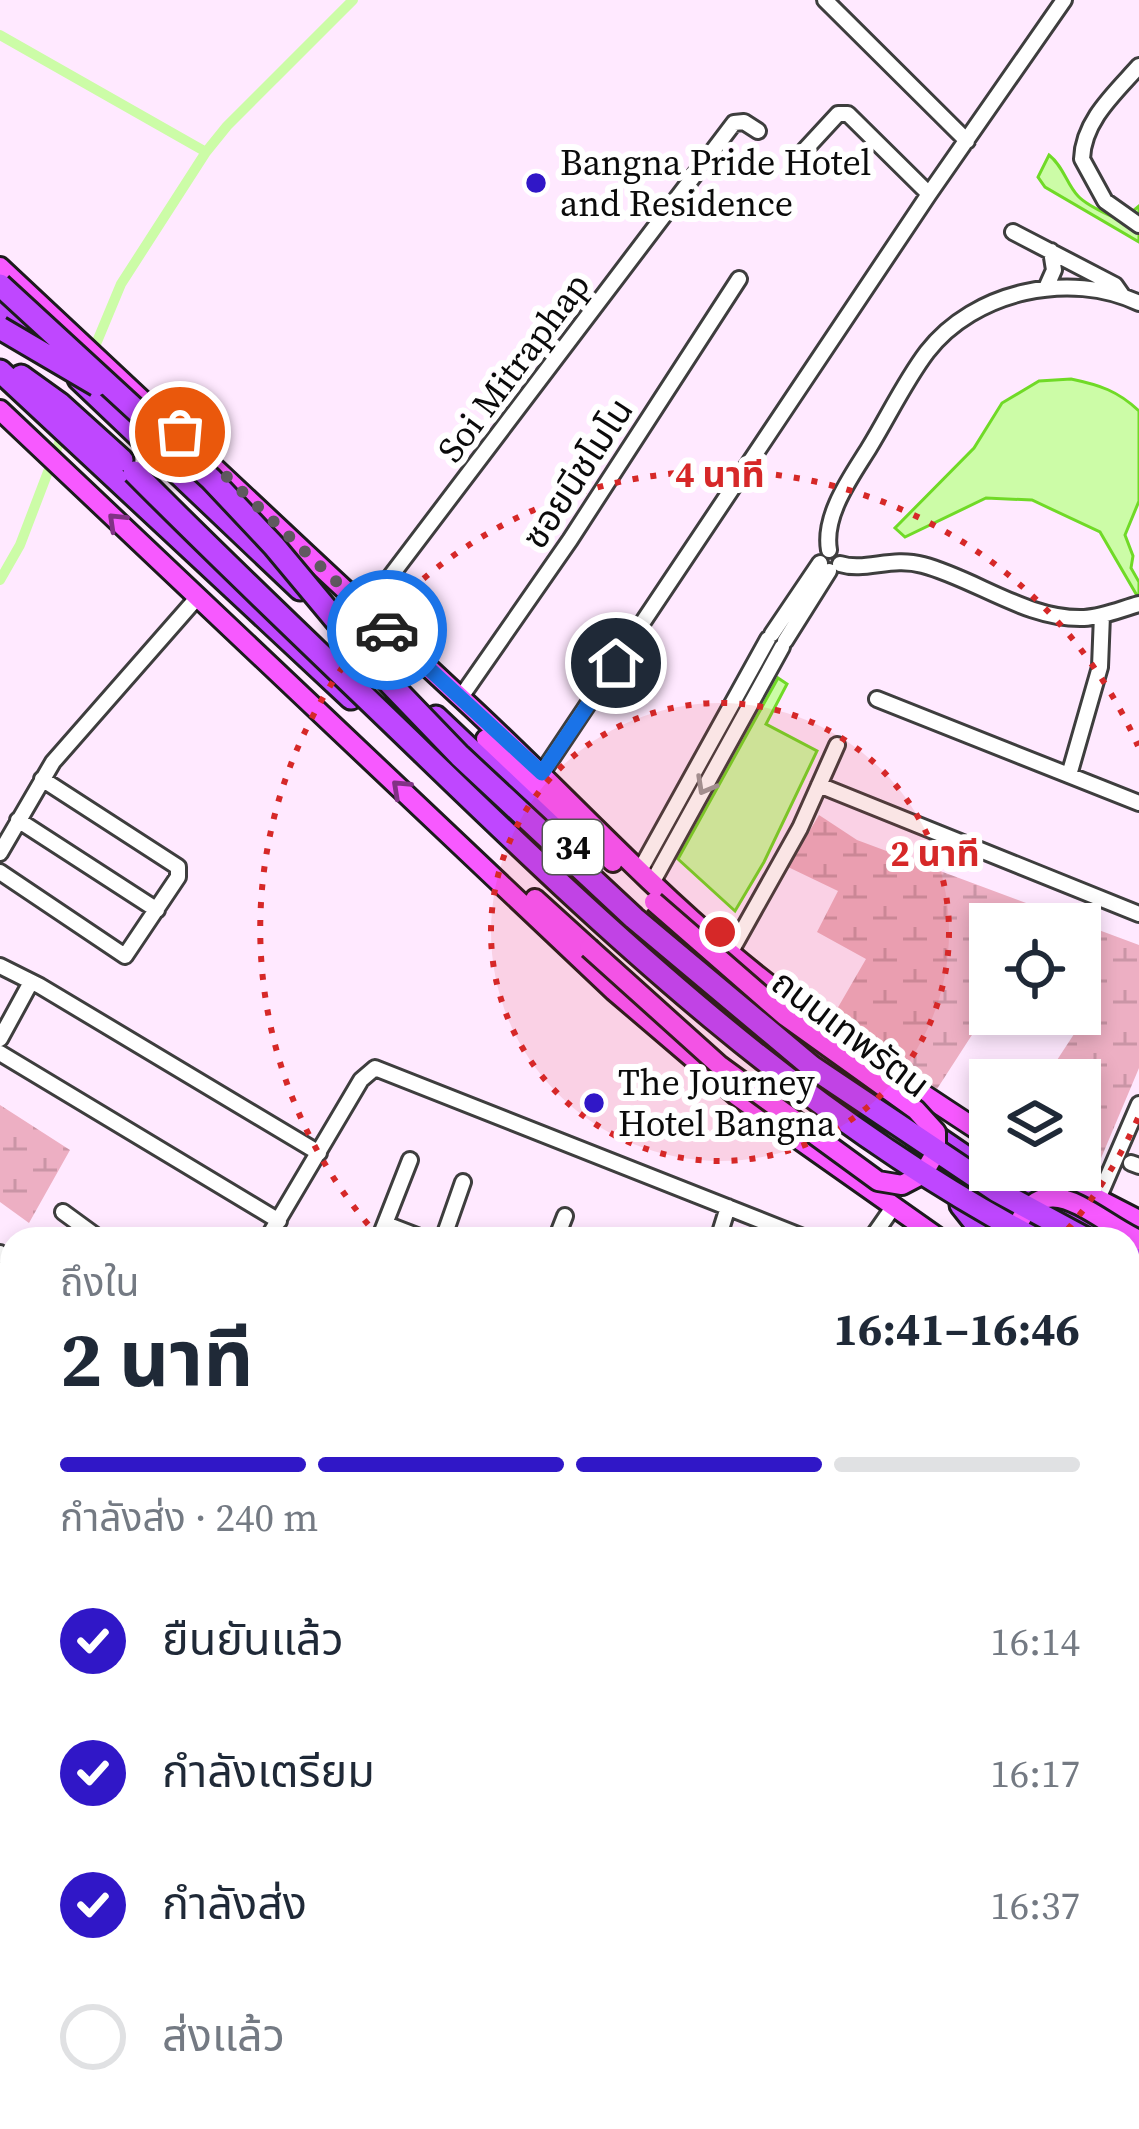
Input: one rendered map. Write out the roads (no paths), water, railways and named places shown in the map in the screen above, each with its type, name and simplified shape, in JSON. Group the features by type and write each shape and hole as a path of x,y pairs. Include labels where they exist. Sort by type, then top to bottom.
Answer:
{"highway":[{"path":"0,285 45,310"},
{"path":"0,285 211,479 428,723 634,918 812,1067 997,1191 1064,1227"},
{"path":"0,304 204,486 454,762 628,925 806,1075 992,1199 1044,1227"},
{"name":"ถนนเทพรัตน","path":"0,304 93,387 640,910 819,1057 969,1157"},
{"path":"0,328 93,387"},
{"path":"0,367 60,404 128,466 617,938 798,1087 1012,1227"},
{"name":"34","path":"0,367 614,944 794,1093 997,1227"},
{"name":"ถนนเทพรัตน","path":"1026,1191 1088,1227"},
{"path":"961,1205 978,1227"}],"main road":[{"name":"ถนนเทพรัตน","path":"0,267 542,773 648,885 807,1013 969,1124"},
{"name":"34","path":"0,410 614,991 737,1096 923,1227"},
{"path":"382,625 420,674 785,1016 916,1110 935,1132 936,1153 923,1174 902,1185 878,1181 719,1065 507,874 447,832"},
{"path":"1081,1191 1139,1220"},
{"path":"1017,1227 1035,1201 1054,1196 1074,1201 1117,1227"}],"street":[{"path":"825,0 967,141"},
{"path":"542,773 1064,0"},
{"path":"1132,222 1105,201 1082,158 1082,145 1104,105 1139,66"},
{"path":"802,153 838,115 848,114 929,194"},
{"name":"Soi Mitraphap","path":"365,610 734,124 744,122 758,131"},
{"path":"1013,232 1115,286 1122,295"},
{"path":"1046,287 1054,270 1051,251"},
{"name":"ซอยนีชโมโน","path":"461,698 739,279"},
{"path":"835,563 827,538 833,514 929,350 969,315 1046,287 1122,295 1139,303"},
{"path":"648,885 780,636 835,563 890,560 924,565 1043,611 1081,618 1138,604"},
{"path":"0,853 42,778 196,599"},
{"path":"1069,775 1100,667 1102,615"},
{"path":"878,699 1139,803"},
{"path":"730,953 837,745"},
{"path":"0,872 125,956 178,877 178,867 42,778"},
{"path":"819,785 1139,914"},
{"path":"18,820 157,910"},
{"path":"0,967 319,1154"},
{"path":"0,1039 32,982"},
{"path":"0,1053 279,1221"},
{"path":"275,1227 361,1080 382,1068 778,1227"},
{"path":"1098,1199 1139,1104"},
{"path":"385,1227 410,1160"},
{"path":"446,1227 463,1182"},
{"path":"879,1227 893,1206"},
{"path":"722,1227 728,1207"},
{"path":"63,1212 84,1227"},
{"path":"561,1227 565,1216"}],"waterway":[{"path":"91,356 121,284 206,152 353,0"},
{"path":"0,35 206,152"},
{"path":"0,580 20,545 64,430"}],"place":[{"name":"Bangna Pride Hotel and Residence","path":"536,183"},
{"name":"The Journey Hotel Bangna","path":"594,1103"}]}
